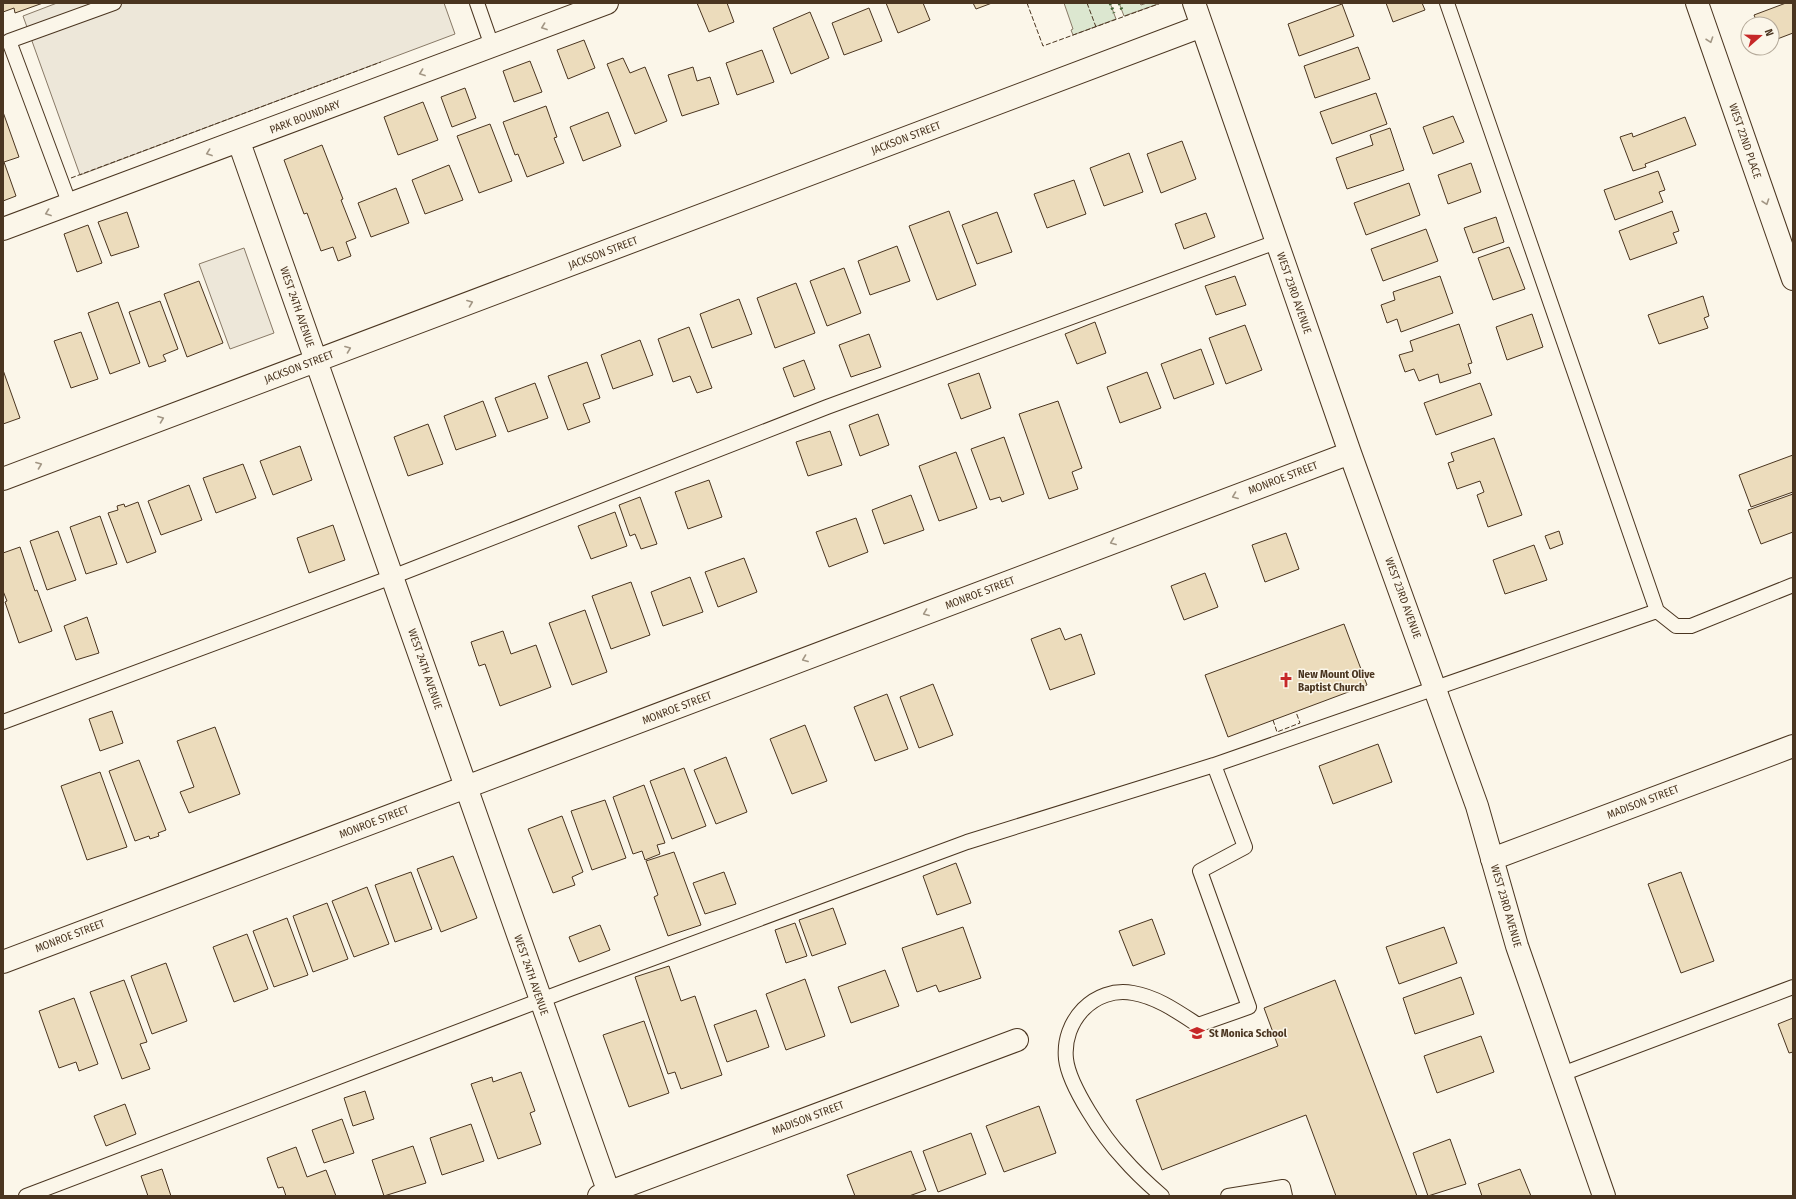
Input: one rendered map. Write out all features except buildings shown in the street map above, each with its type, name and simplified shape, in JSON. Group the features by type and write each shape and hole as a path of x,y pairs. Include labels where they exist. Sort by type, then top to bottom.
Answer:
{"street":[{"name":"PARK BOUNDARY","path":"3,230 492,46 572,9 606,3"},
{"name":"WEST 23RD AVENUE","path":"1194,3 1350,453 1477,806 1517,946 1604,1196"},
{"name":"WEST 22ND PLACE","path":"1697,3 1793,279"},
{"name":"JACKSON STREET","path":"3,479 1202,26"},
{"name":"WEST 24TH AVENUE","path":"239,142 466,787 606,1195"},
{"name":"MONROE STREET","path":"3,962 1350,453"},
{"name":"MADISON STREET","path":"1492,859 1793,746"},
{"name":"MADISON STREET","path":"606,1195 1017,1040"}],"lane":[{"path":"70,205 9,41 114,3"},
{"path":"477,3 492,46"},
{"path":"1447,3 1657,611 1676,626 1691,626 1793,585"},
{"path":"3,722 392,577 827,407 1276,242"},
{"path":"26,1196 540,1000 968,842 1214,765 1657,611"},
{"path":"1162,1196 1122,1157 1087,1107 1070,1072 1066,1059 1067,1043 1070,1027 1078,1013 1102,996 1117,992 1132,992 1149,997 1168,1006 1198,1026 1249,1007 1200,872 1245,847 1214,765"},
{"path":"1562,1074 1793,987"},
{"path":"1228,1196 1283,1187 1285,1196"}],"green space":[{"path":"1064,3 1110,3 1116,19 1073,35 1071,30 1073,29"},
{"path":"1119,3 1140,3 1141,5 1147,3 1161,3 1124,16"}],"shaded area":[{"path":"57,3 444,3 455,34 80,175 23,16"},
{"path":"244,248 274,333 230,349 199,264"}],"hedge":[{"path":"1110,3 1114,13"},
{"path":"1119,3 1122,10"}],"fence":[{"path":"1027,3 1043,46 1161,3"},
{"path":"1087,3 1096,27"},
{"path":"71,178 381,62"},
{"path":"1273,720 1277,732 1300,723 1296,712"}],"place":[{"name":"New Mount Olive Baptist Church","path":"1286,680"},
{"name":"St Monica School","path":"1197,1033"}]}
